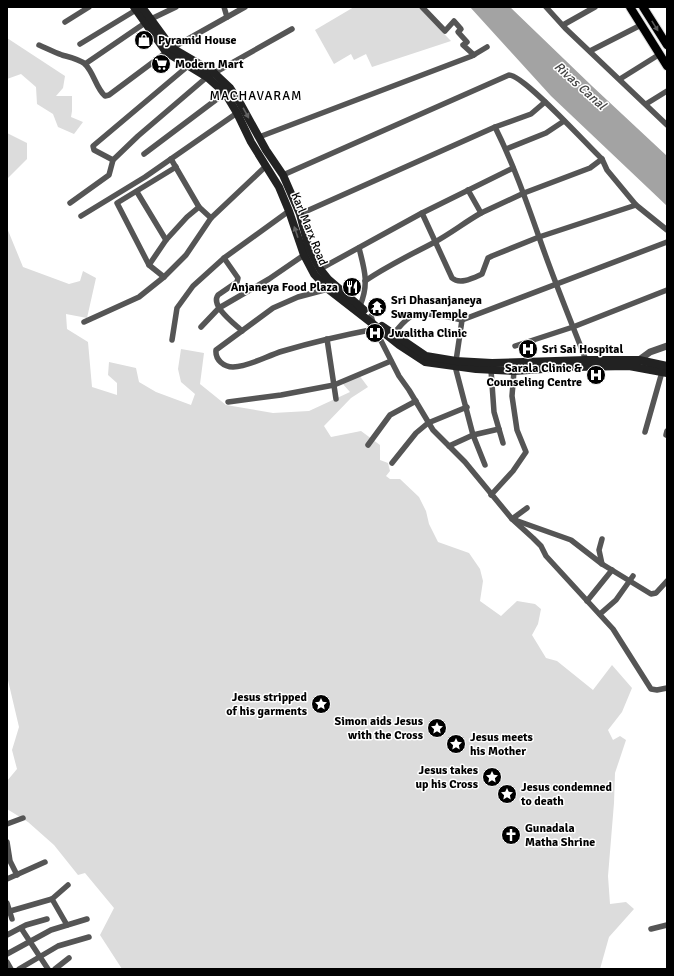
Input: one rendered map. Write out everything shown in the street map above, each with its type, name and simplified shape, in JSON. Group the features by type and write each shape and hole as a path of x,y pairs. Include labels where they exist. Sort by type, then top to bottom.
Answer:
{"main road":[{"path":"630,7 667,66"},
{"path":"643,7 667,45"},
{"name":"Karl Marx Road","path":"137,8 169,50 188,66 210,74 225,92 251,142 279,187 304,255 314,274 328,289 373,323 399,346 425,362 492,363 639,360 665,370"},
{"name":"Karl Marx Road","path":"169,50 210,74 234,93 283,176 300,214 309,249 320,269 328,279 360,306 373,323 394,333 426,356 491,370 514,371 573,367 629,366 665,370"}],"street":[{"path":"65,22 89,7"},
{"path":"85,64 148,21 176,7"},
{"path":"224,7 227,17"},
{"path":"39,45 85,64 105,96 109,95 169,50 245,7"},
{"path":"422,7 445,31 454,21 461,28 458,32 467,42 463,45 474,55"},
{"path":"546,7 667,125"},
{"path":"563,25 596,7"},
{"path":"80,44 137,8"},
{"path":"590,51 641,25"},
{"path":"70,203 109,175 112,160 210,74 292,29"},
{"path":"259,137 474,55 488,47"},
{"path":"620,79 660,54"},
{"path":"112,160 94,150 93,146 188,66"},
{"path":"283,176 509,75 520,80 564,121 602,159 608,170 636,205 667,230"},
{"path":"646,104 667,91"},
{"path":"144,154 225,92"},
{"path":"300,214 495,127 531,114 544,102"},
{"path":"81,216 146,177 237,113"},
{"path":"506,148 546,133 564,121"},
{"path":"495,127 506,148 524,193 539,238 586,360"},
{"path":"171,159 199,207 211,218"},
{"path":"365,281 400,259 435,242 481,213 524,193 590,168 602,159"},
{"path":"84,322 139,297 164,277 186,255 211,218 266,166"},
{"path":"164,277 149,265 117,203 176,167"},
{"path":"320,269 422,214 513,168"},
{"path":"468,190 481,213"},
{"path":"137,192 166,240"},
{"path":"422,214 452,278 460,282 482,274 488,258 539,238 636,205"},
{"path":"149,265 166,240 199,207"},
{"path":"172,340 177,308 193,286 224,258 289,211"},
{"path":"394,333 414,315 439,315 462,320 667,242"},
{"path":"359,248 365,281 365,294 360,306"},
{"path":"202,327 219,308 269,279 304,255"},
{"path":"224,258 238,278 237,282 216,298 216,301 219,308 242,331"},
{"path":"328,289 298,297 273,308 216,350 218,358 224,365 232,367 251,363 280,352 373,323 399,376 416,401 428,423 465,462 512,519 541,546 546,556 613,629 651,689 666,690"},
{"path":"515,346 573,327 667,290"},
{"path":"462,320 455,363 473,435 485,465"},
{"path":"327,338 336,399"},
{"path":"639,360 650,352 667,346"},
{"path":"228,402 281,395 334,385 391,361"},
{"path":"491,370 494,412 503,443"},
{"path":"645,432 665,370"},
{"path":"491,495 513,471 526,452 517,430 512,396 514,371"},
{"path":"368,445 390,415 416,401"},
{"path":"392,463 416,433 428,423 466,407"},
{"path":"449,446 473,435 499,429"},
{"path":"512,519 527,508"},
{"path":"512,519 571,540 602,564 629,582 653,594 667,581"},
{"path":"602,539 599,550 602,564"},
{"path":"587,601 612,570"},
{"path":"600,614 616,600 633,576"},
{"path":"7,824 23,818"},
{"path":"7,842 9,861 17,875"},
{"path":"7,880 45,862"},
{"path":"8,911 52,899 68,885"},
{"path":"52,899 67,925"},
{"path":"7,903 8,911 12,919"},
{"path":"7,935 21,928 47,919"},
{"path":"7,954 51,930 87,919"},
{"path":"651,929 667,925"},
{"path":"21,928 48,969"},
{"path":"19,969 58,946 89,937"},
{"path":"55,969 69,958"},
{"path":"7,962 11,969"}],"shaded area":[{"path":"354,7 418,7 451,41 372,67 366,54 354,60 351,54 334,64 315,30"},
{"path":"7,38 65,76 63,88 56,96 72,96 71,117 83,122 74,134 58,127 53,114 37,104 36,87 21,74 7,79"},
{"path":"7,133 27,143 27,159 7,179"},
{"path":"7,228 23,267 69,284 80,281 83,271 96,278 87,318 66,314 67,329 88,342 92,387 117,395 117,383 108,375 109,362 136,368 139,382 156,392 191,405 195,394 181,382 178,369 181,349 204,353 200,384 226,405 273,413 309,411 350,392 342,383 359,375 368,387 351,398 324,426 331,437 361,431 380,445 380,460 388,463 390,471 386,476 390,479 400,479 419,497 426,511 429,524 438,542 469,553 480,569 483,581 480,601 501,616 517,601 535,604 541,609 538,624 532,635 546,658 557,661 593,690 612,665 632,688 622,712 608,730 613,740 620,736 626,740 615,773 608,876 610,904 626,902 634,909 609,937 600,969 122,969 100,935 114,908 85,873 78,875 54,845 28,822 7,809 7,781 17,769 12,750 19,727 7,676"}],"water":[{"name":"Rivas Canal","path":"470,7 510,7 667,156 667,206 551,96"}],"place":[{"name":"Pyramid House","path":"144,40"},
{"name":"Modern Mart","path":"161,64"},
{"name":"Anjaneya Food Plaza","path":"352,287"},
{"name":"Sri Dhasanjaneya Swamy Temple","path":"377,307"},
{"name":"Jwalitha Clinic","path":"375,333"},
{"name":"Sri Sai Hospital","path":"528,349"},
{"name":"Sarala Clinic & Counseling Centre","path":"596,375"},
{"name":"Jesus stripped of his garments","path":"321,704"},
{"name":"Simon aids Jesus with the Cross","path":"437,728"},
{"name":"Jesus meets his Mother","path":"456,744"},
{"name":"Jesus takes up his Cross","path":"492,777"},
{"name":"Jesus condemned to death","path":"507,794"},
{"name":"Gunadala Matha Shrine","path":"511,835"}],"district":[{"name":"MACHAVARAM","path":"256,96"}]}
